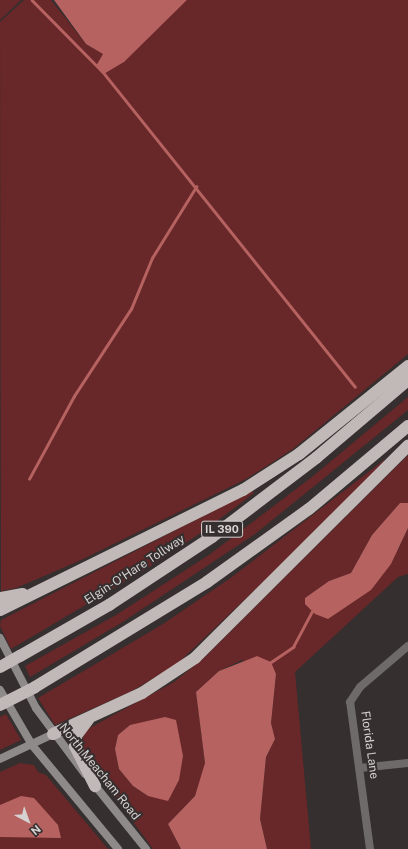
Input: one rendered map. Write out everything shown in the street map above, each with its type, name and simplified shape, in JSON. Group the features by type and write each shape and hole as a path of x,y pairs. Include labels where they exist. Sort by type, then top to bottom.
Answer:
{"highway":[{"path":"0,610 269,475 408,366"},
{"name":"Elgin-O'Hare Tollway","path":"0,667 109,605 212,537 316,458 408,380"},
{"name":"IL 390","path":"0,705 35,687 142,624 239,560 326,495 408,426"},
{"path":"53,734 161,682 195,658 408,446"},
{"path":"0,598 38,591"},
{"path":"92,716 76,736 74,746 95,786"}],"main road":[{"name":"North Meacham Road","path":"0,638 36,708 53,734 146,849"},
{"path":"0,690 14,718 32,745 118,849"},
{"path":"0,759 53,734"}],"street":[{"name":"Florida Lane","path":"370,849 350,702 360,686 408,646"},
{"path":"360,768 408,763"}],"shaded area":[{"path":"0,0 21,0 0,20"},
{"path":"24,0 51,0 86,44 104,54 103,72 123,60 183,0 408,0 408,354 293,449 246,479 79,561 16,588 1,591 0,22"},
{"path":"54,0 184,0 123,60 103,72 96,66 103,54 86,44"},
{"path":"408,397 408,410 255,534 121,623 30,677 25,666 116,615 209,555 312,477"},
{"path":"408,455 408,503 400,503 372,535 351,573 329,581 305,598 398,550 408,528 408,574 398,577 295,672 311,849 267,849 260,819 266,757 275,739 271,723 276,674 242,660 219,671 196,692 205,763 202,781 195,796 168,824 181,849 153,849 87,759 81,744 86,730 174,682 204,658","holes":["130,725 148,796 134,787 119,769 115,749 118,735"]},
{"path":"384,460 386,463 177,664 132,691 55,725 38,698 163,624 232,577"},
{"path":"252,491 254,493 208,528 143,571 11,649 0,626 1,620"},
{"path":"400,503 408,503 408,528 391,564 371,590 328,619 315,614 305,604 305,598 329,581 351,573 372,535"},
{"path":"257,656 271,662 276,674 271,723 275,739 266,757 260,819 267,849 181,849 168,824 195,796 205,763 196,692 219,671"},
{"path":"6,714 21,740 0,750 0,717"},
{"path":"165,717 176,720 183,756 179,780 168,801 148,796 133,786 119,769 115,749 118,735 130,725"},
{"path":"20,763 34,765 38,772 46,775 108,849 0,849 0,772"},
{"path":"21,796 34,798 58,825 61,838 0,837 0,805"}],"waterway":[{"path":"32,0 103,72 355,386"},
{"path":"103,72 123,60 184,0"},
{"path":"29,479 74,396 131,309 152,258 196,187"},
{"path":"271,662 293,647 312,612"}]}
